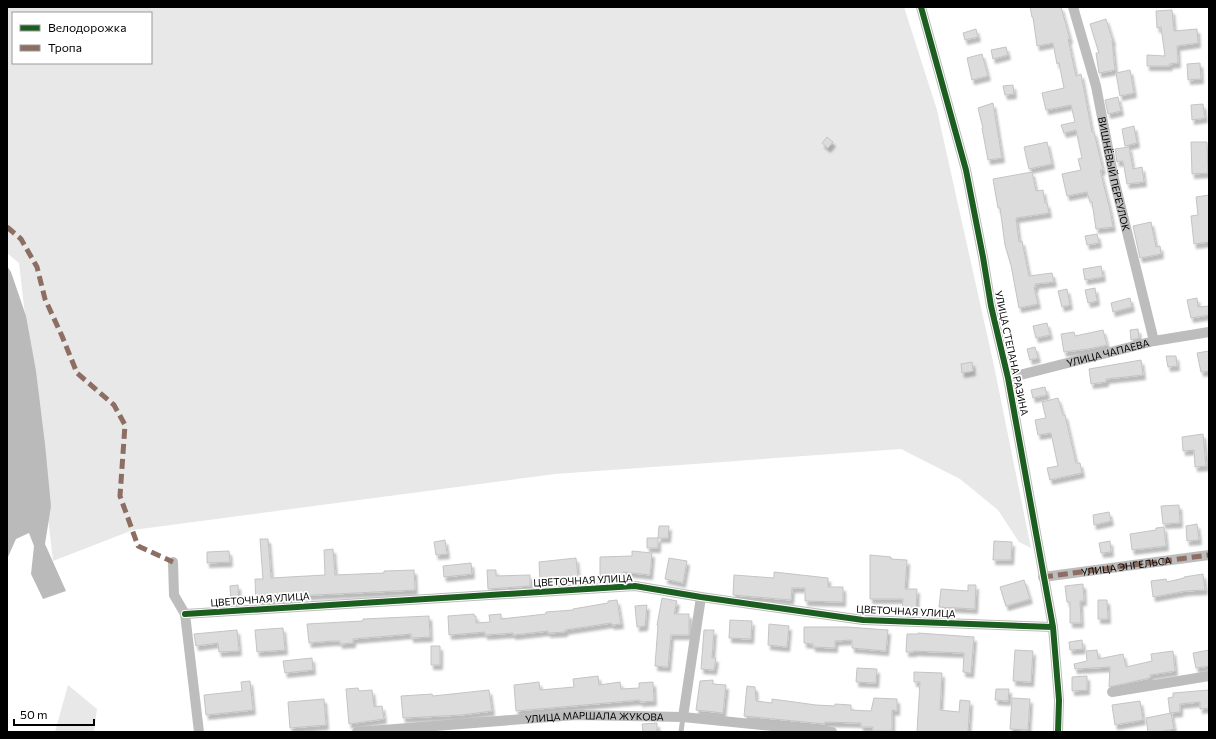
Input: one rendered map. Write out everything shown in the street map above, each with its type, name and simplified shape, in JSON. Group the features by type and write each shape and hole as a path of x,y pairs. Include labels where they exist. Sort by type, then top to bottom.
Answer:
{"street":[{"name":"УЛИЦА СТЕПАНА РАЗИНА","path":"921,7 966,170 983,257 990,306 1008,378 1053,627 1058,700 1058,732"},
{"name":"ВИШНЁВЫЙ ПЕРЕУЛОК","path":"1073,7 1096,86 1114,179 1154,341"},
{"name":"УЛИЦА ЧАПАЕВА","path":"1008,378 1154,341 1209,332"},
{"name":"УЛИЦА ЭНГЕЛЬСА","path":"1043,577 1209,555"},
{"path":"173,562 174,595 185,614 199,732"},
{"name":"ЦВЕТОЧНАЯ УЛИЦА","path":"185,614 635,586 863,620 1053,627"},
{"path":"683,717 701,597"},
{"path":"1112,692 1209,676"},
{"name":"УЛИЦА МАРШАЛА ЖУКОВА","path":"356,732 576,715 683,717 832,732"}],"lane":[{"path":"681,732 683,717"}],"shaded area":[{"path":"7,7 904,7 937,110 994,366 1031,548 1019,542 998,510 960,479 901,449 555,474 133,530 53,561 19,263 7,253"},
{"path":"7,266 11,272 26,316 36,371 51,506 45,544 66,591 43,599 31,574 34,546 29,533 16,539 7,559"},
{"path":"68,685 97,709 94,732 55,732"}],"building":[{"path":"1030,7 1061,7 1070,39 1068,39 1076,76 1081,74 1092,132 1094,132 1103,170 1100,170 1113,227 1096,229 1092,202 1090,202 1087,192 1067,196 1062,174 1081,170 1078,159 1082,158 1076,130 1064,133 1061,125 1075,122 1071,105 1046,110 1042,93 1064,88 1053,43 1037,46"},
{"path":"1172,10 1174,31 1197,29 1198,43 1177,46 1178,63 1169,64 1170,66 1147,66 1147,55 1165,56 1161,27 1157,28 1156,11"},
{"path":"1106,19 1113,41 1115,70 1099,73 1096,53 1099,53 1090,24"},
{"path":"976,29 978,37 965,40 963,33"},
{"path":"1006,47 1008,55 993,59 991,50"},
{"path":"982,54 988,76 972,80 967,58"},
{"path":"1200,63 1201,79 1188,80 1187,64"},
{"path":"1130,70 1134,93 1120,96 1116,73"},
{"path":"1013,85 1014,94 1005,95 1003,86"},
{"path":"1118,97 1121,111 1108,114 1105,100"},
{"path":"993,103 1002,158 988,160 978,108"},
{"path":"1203,104 1205,118 1192,120 1191,105"},
{"path":"1134,126 1137,143 1125,146 1122,129"},
{"path":"827,137 833,142 828,148 822,143"},
{"path":"1047,142 1052,164 1029,169 1024,147"},
{"path":"1191,142 1207,142 1208,173 1192,174"},
{"path":"1129,147 1133,169 1142,167 1144,182 1127,184 1123,161 1117,162 1115,149"},
{"path":"1032,172 1036,191 1043,190 1045,203 1047,203 1049,213 1016,218 1019,242 1022,241 1029,276 1052,273 1054,282 1035,284 1036,287 1034,287 1038,304 1019,308 1011,265 1005,245 1000,208 998,208 993,179"},
{"path":"1209,195 1209,242 1194,244 1191,216 1198,215 1196,197"},
{"path":"1151,222 1156,247 1160,246 1161,254 1140,258 1133,226"},
{"path":"1097,234 1099,243 1087,245 1085,236"},
{"path":"1101,266 1103,277 1085,280 1083,269"},
{"path":"1095,288 1097,301 1088,303 1085,290"},
{"path":"1067,289 1070,305 1062,307 1058,291"},
{"path":"1130,298 1132,307 1113,312 1111,303"},
{"path":"1197,298 1198,307 1209,306 1209,315 1191,318 1187,300"},
{"path":"1047,323 1050,335 1036,338 1033,326"},
{"path":"1138,329 1139,338 1131,340 1130,330"},
{"path":"1103,330 1107,345 1064,352 1061,334 1074,332 1075,336"},
{"path":"1035,347 1038,358 1030,360 1027,349"},
{"path":"1209,351 1209,371 1201,372 1197,353"},
{"path":"1166,356 1176,356 1177,366 1168,367"},
{"path":"1141,360 1143,375 1106,379 1106,382 1091,384 1089,369"},
{"path":"972,362 973,371 962,373 961,364"},
{"path":"1045,387 1047,395 1033,398 1031,390"},
{"path":"1058,398 1063,415 1065,415 1076,463 1080,463 1082,473 1050,480 1047,468 1058,466 1051,433 1038,435 1035,420 1046,418 1042,402"},
{"path":"1203,434 1206,466 1195,467 1194,450 1183,451 1182,437"},
{"path":"1179,505 1180,523 1163,524 1161,506"},
{"path":"1109,512 1111,521 1094,525 1093,515"},
{"path":"1197,524 1199,540 1187,541 1186,526"},
{"path":"659,526 669,526 668,538 658,538"},
{"path":"1164,527 1166,546 1132,550 1130,534 1156,530 1156,528"},
{"path":"647,538 658,538 658,548 647,548"},
{"path":"260,539 268,539 271,578 325,575 324,550 333,549 335,575 414,570 415,590 294,596 294,599 256,602 255,579 263,579"},
{"path":"445,540 447,554 436,555 434,542"},
{"path":"994,541 1012,542 1011,560 993,560"},
{"path":"1110,541 1111,552 1101,553 1099,543"},
{"path":"229,551 230,562 207,563 207,552"},
{"path":"632,551 652,553 650,575 623,572 623,577 600,577 600,557 632,556"},
{"path":"870,555 907,560 905,589 917,589 916,609 902,609 903,599 870,599"},
{"path":"576,558 578,578 540,582 539,562"},
{"path":"669,558 687,561 683,583 665,579"},
{"path":"471,563 472,574 444,577 443,566"},
{"path":"487,570 496,570 496,576 530,575 530,586 488,589"},
{"path":"774,572 828,578 828,587 843,587 843,602 805,601 805,588 792,588 791,600 733,595 734,575 774,578"},
{"path":"1203,574 1205,590 1186,591 1153,597 1151,581 1166,579 1167,582"},
{"path":"1024,580 1030,599 1006,606 1000,587"},
{"path":"1083,584 1084,601 1080,601 1081,623 1070,623 1070,602 1067,602 1065,586"},
{"path":"238,585 239,604 231,605 230,586"},
{"path":"968,585 976,585 975,609 939,607 941,589 968,591"},
{"path":"662,598 677,601 674,614 689,614 689,635 671,635 668,667 655,666 657,625"},
{"path":"617,600 621,624 612,625 611,623 565,630 565,632 548,633 548,631 513,635 513,633 485,635 485,632 449,635 448,616 474,614 474,616 476,616 476,623 490,622 489,615 501,614 501,619 546,614 546,612 573,610"},
{"path":"1098,600 1107,600 1108,619 1098,619"},
{"path":"647,605 645,626 637,627 635,606"},
{"path":"429,616 430,637 411,638 411,634 353,639 353,643 340,644 340,641 331,641 309,643 307,624 363,621 363,619"},
{"path":"730,620 752,621 751,639 729,638"},
{"path":"769,624 789,626 787,647 768,645"},
{"path":"804,627 847,627 888,630 886,651 852,648 852,640 835,641 835,648 813,647 813,644 804,643"},
{"path":"283,628 285,650 257,652 255,630"},
{"path":"237,630 239,651 219,652 218,643 196,646 194,634"},
{"path":"704,630 714,630 712,658 716,658 714,670 701,669"},
{"path":"918,633 974,637 971,673 963,672 964,653 906,652 907,634"},
{"path":"1082,640 1083,649 1070,650 1069,642"},
{"path":"431,646 440,646 440,665 431,665"},
{"path":"1015,650 1033,651 1031,682 1013,681"},
{"path":"1097,650 1098,659 1123,654 1126,667 1152,661 1151,654 1173,651 1175,671 1150,675 1150,678 1109,687 1110,667 1075,669 1074,664 1087,661 1086,651"},
{"path":"1209,650 1209,666 1196,668 1193,653"},
{"path":"312,658 313,670 285,673 283,661"},
{"path":"857,668 877,669 876,683 856,682"},
{"path":"914,672 942,673 940,710 959,712 960,700 970,701 968,732 917,732 920,682 914,682"},
{"path":"598,676 599,685 620,682 621,689 639,688 639,683 653,682 654,701 640,702 640,700 516,711 514,685 539,682 540,690 574,687 573,679"},
{"path":"1087,676 1087,690 1072,691 1072,677"},
{"path":"713,680 713,684 726,685 723,713 696,710 700,681"},
{"path":"250,681 253,710 206,715 204,695 242,691 241,682"},
{"path":"747,686 755,687 756,701 772,703 772,699 816,705 851,705 851,710 871,711 874,698 897,699 897,711 892,710 892,731 873,731 873,727 861,727 861,723 825,722 825,724 744,716"},
{"path":"358,688 359,691 372,690 374,707 382,706 384,719 349,724 346,689"},
{"path":"996,689 1009,689 1008,701 995,700"},
{"path":"489,690 492,711 461,715 403,718 401,696 432,694 433,696"},
{"path":"1209,690 1209,708 1200,709 1200,702 1180,704 1180,712 1170,713 1168,698 1173,697 1173,693"},
{"path":"1012,698 1030,699 1028,730 1010,729"},
{"path":"324,699 326,725 290,728 288,702"},
{"path":"1140,701 1143,720 1115,725 1112,705"},
{"path":"1171,713 1174,729 1159,732 1148,732 1146,718"},
{"path":"657,723 657,732 643,732 642,724"}],"marked path":[{"path":"7,227 21,239 37,267 45,299 77,373 114,405 125,425 120,496 138,546 173,562"},
{"path":"1043,577 1209,555"}],"cycle path":[{"path":"921,7 966,170 991,306 1008,378 1053,627 1059,700 1058,732"},
{"path":"185,614 635,586 863,620 1053,627"}]}
